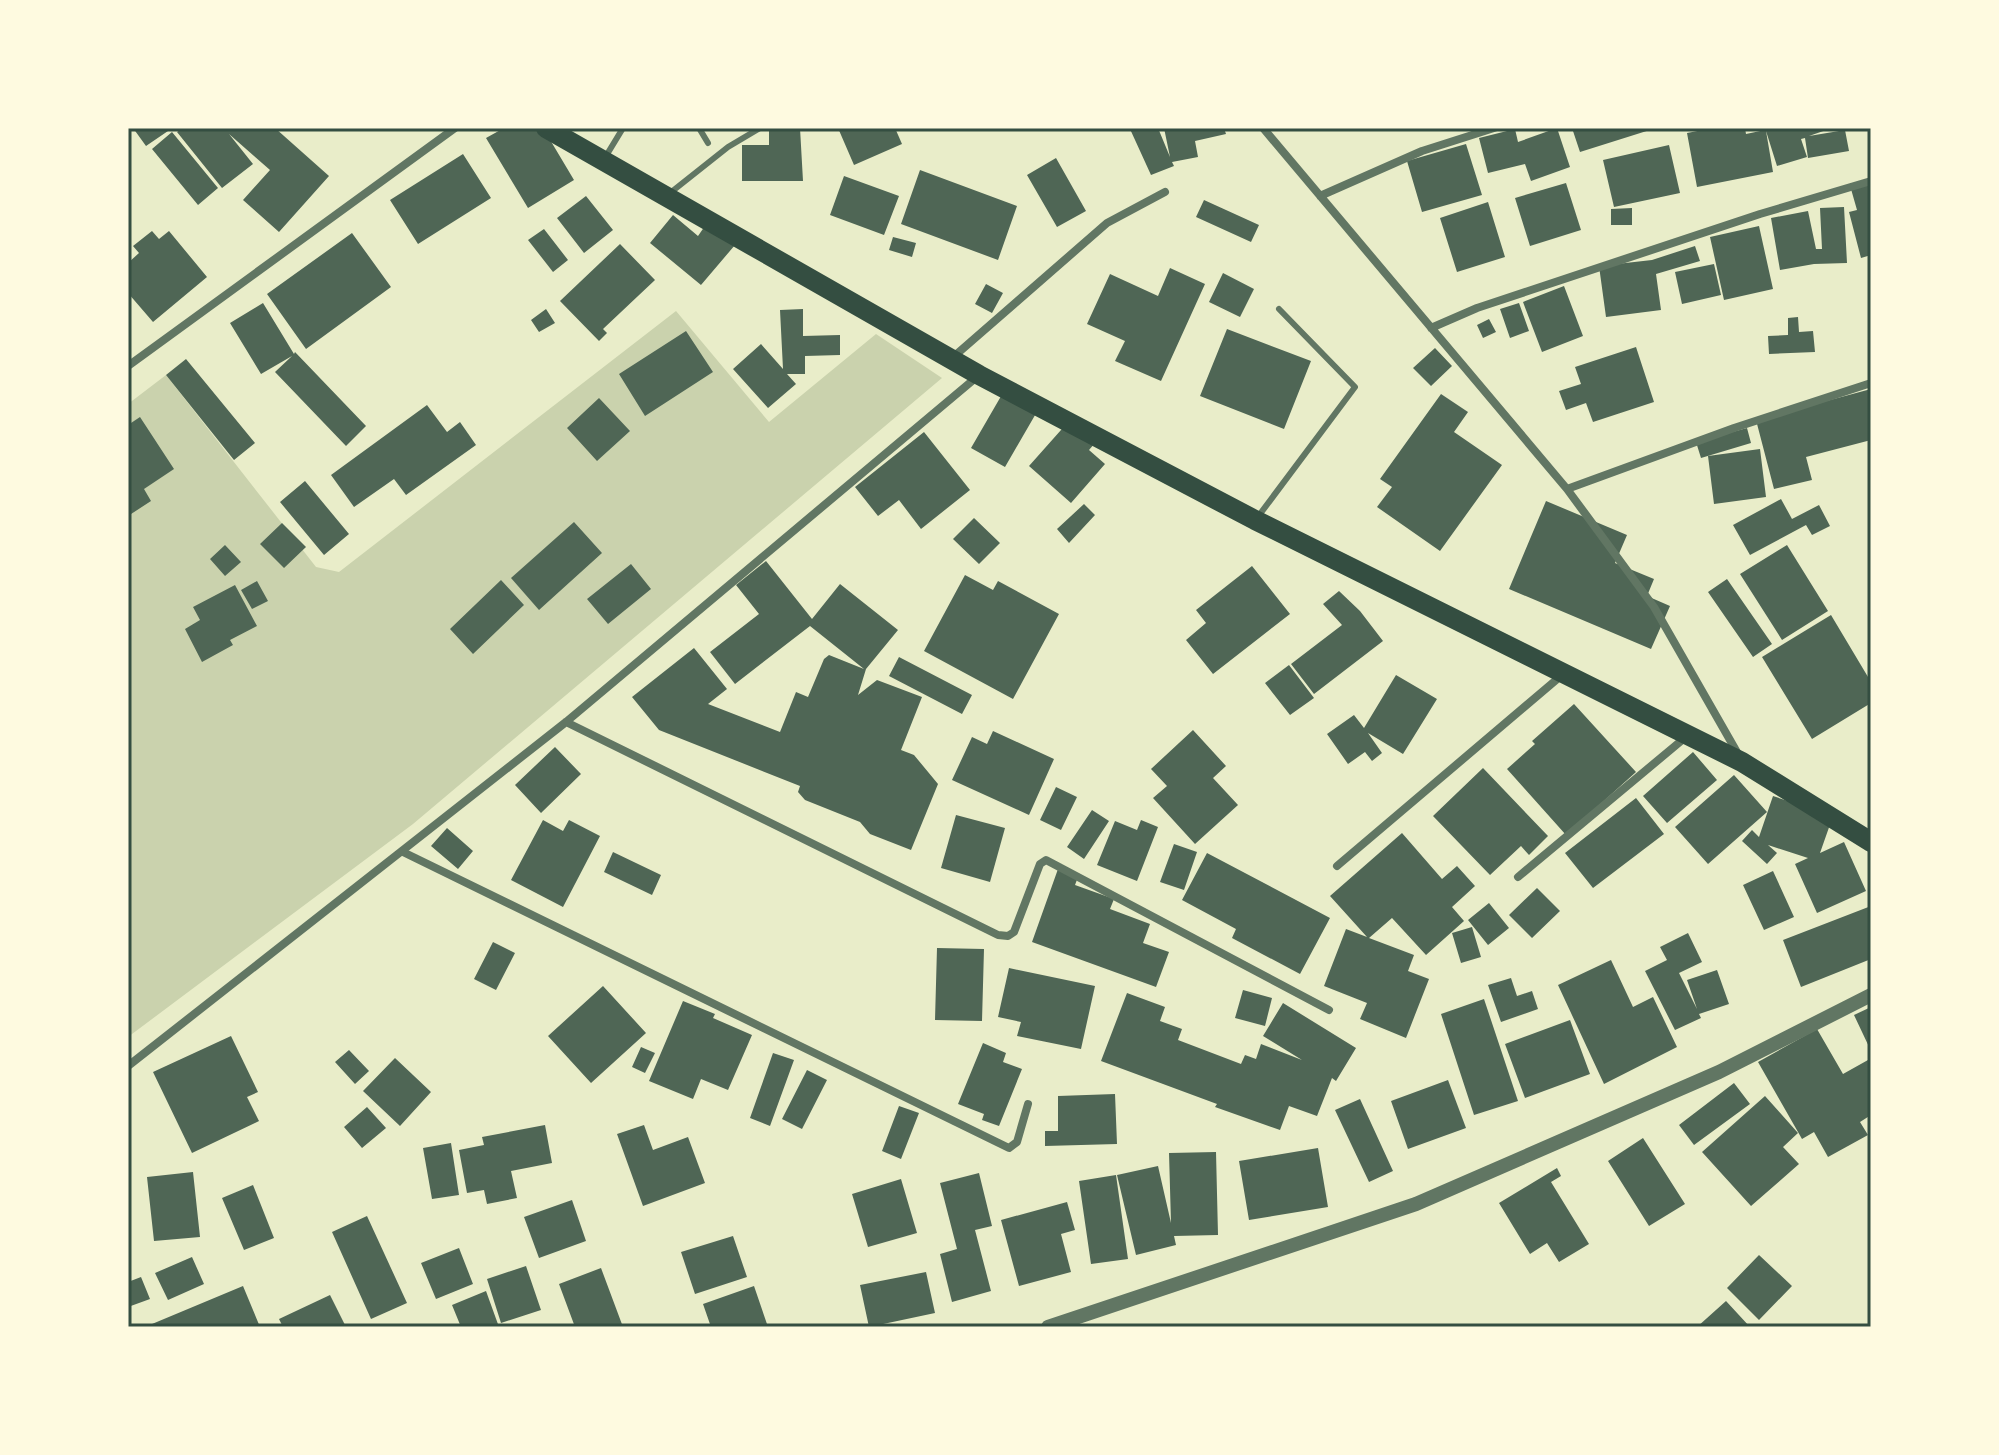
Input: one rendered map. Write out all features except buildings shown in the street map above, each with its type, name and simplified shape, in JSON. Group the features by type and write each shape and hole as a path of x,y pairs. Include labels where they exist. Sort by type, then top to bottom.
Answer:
{"main road":[{"path":"546,128 951,360 1255,520 1742,762 1871,842"}],"street":[{"path":"128,366 455,128"},
{"path":"1263,128 1567,489 1654,607 1742,762"},
{"path":"1320,196 1422,151 1494,128"},
{"path":"1431,328 1507,298 1760,214 1871,181"},
{"path":"951,360 1107,223 1165,192"},
{"path":"128,1066 566,722 979,375"},
{"path":"1567,489 1734,428 1871,383"},
{"path":"1337,866 1564,673"},
{"path":"566,722 998,935 1008,936 1014,932 1040,864 1046,860 1329,1010"},
{"path":"1518,877 1688,735"},
{"path":"403,852 1009,1148 1017,1142 1028,1104"},
{"path":"1048,1327 1416,1204 1719,1072 1871,995"}],"lane":[{"path":"604,160 623,128"},
{"path":"699,128 708,143"},
{"path":"667,196 728,147 760,128"},
{"path":"1255,520 1355,387 1279,309"}],"green space":[{"path":"676,311 769,422 876,334 942,378 413,824 128,1037 128,404 166,375 316,567 339,572"}]}
